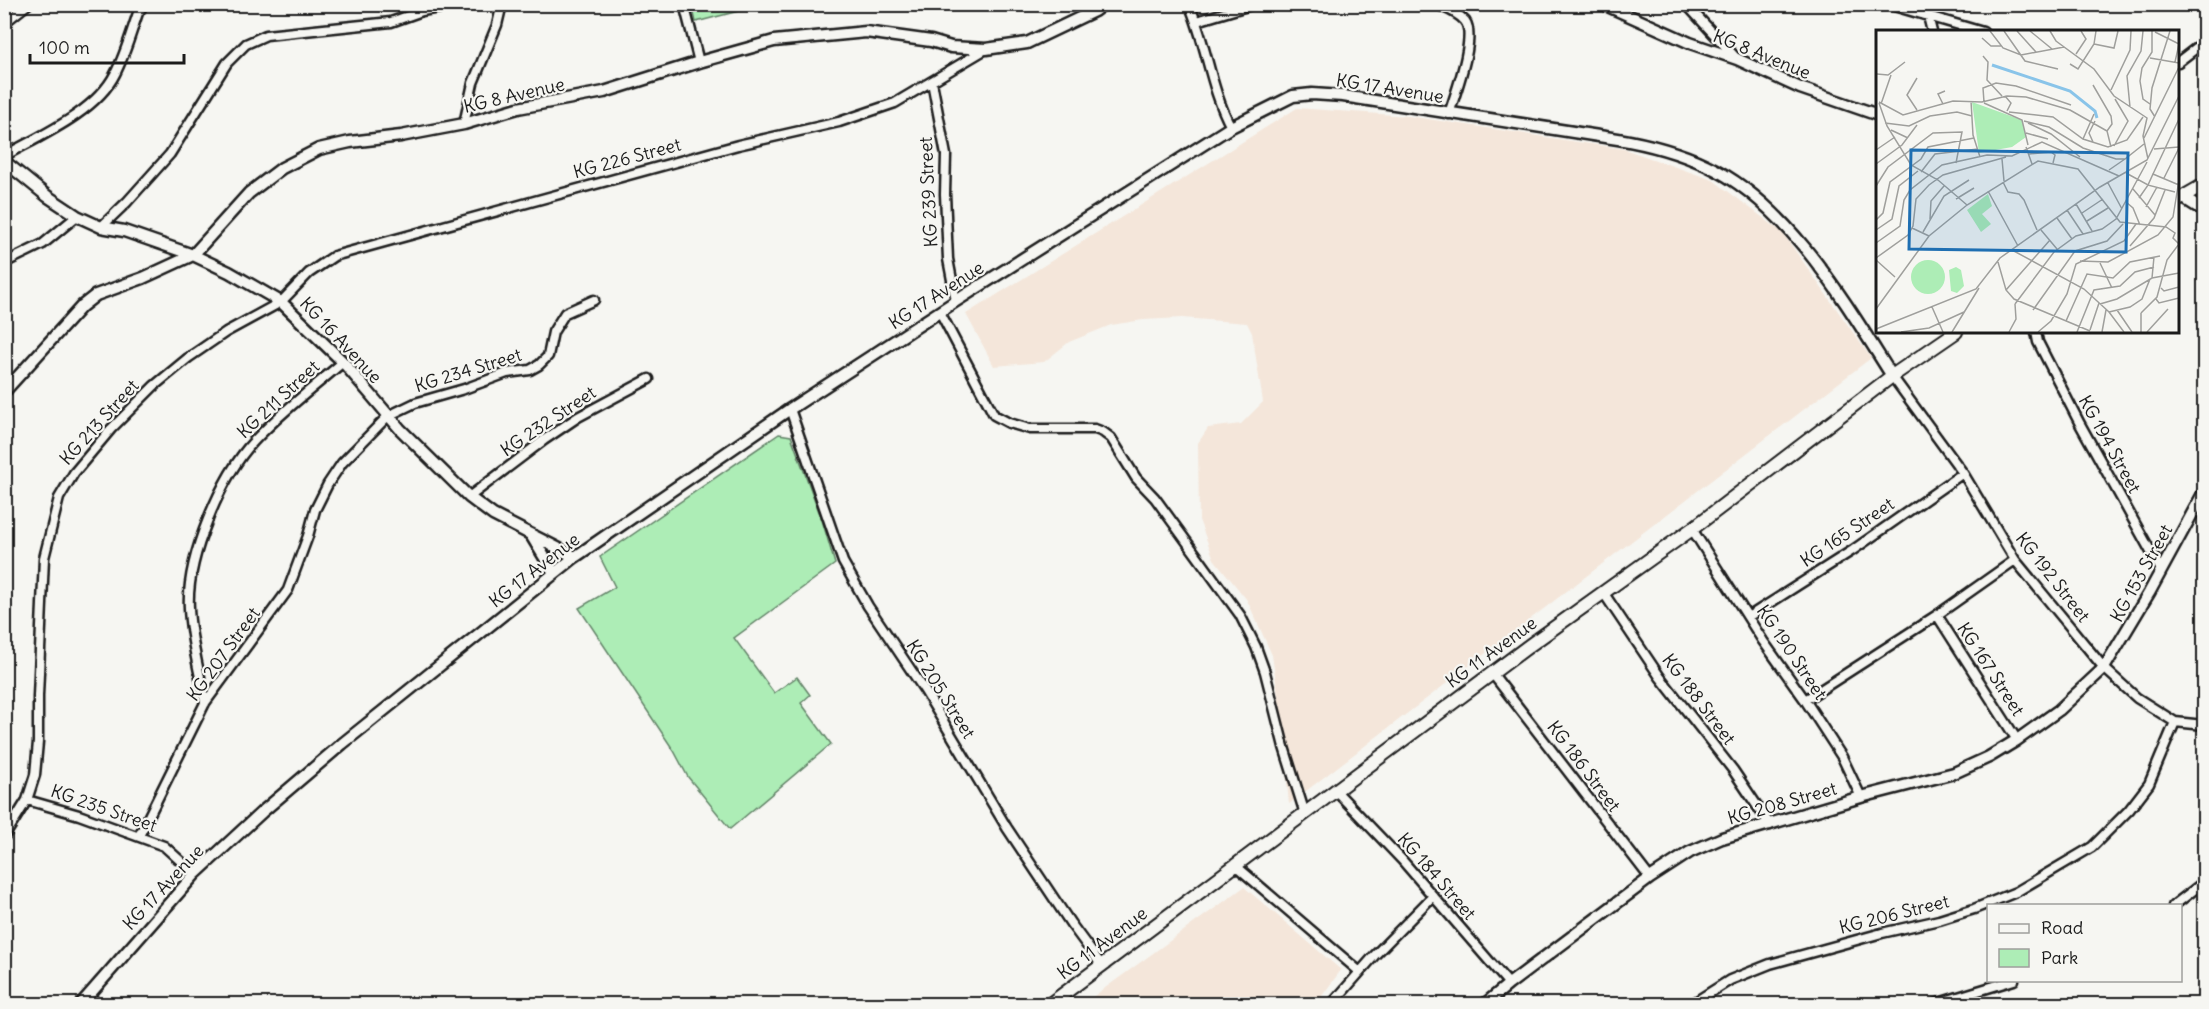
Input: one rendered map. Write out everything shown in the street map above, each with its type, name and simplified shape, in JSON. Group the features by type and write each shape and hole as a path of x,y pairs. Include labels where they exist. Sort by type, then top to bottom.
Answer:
{"main road":[{"path":"2180,198 2205,184"},
{"name":"KG 11 Avenue","path":"1050,1005 1492,673 1692,529 1892,376 1955,333"}],"street":[{"path":"4,23 28,4"},
{"path":"4,158 76,114 101,95 115,75 138,13 144,4"},
{"path":"101,227 170,154 227,63 246,44 266,35 391,22 422,11 461,4"},
{"path":"464,124 473,83 497,25 502,4"},
{"path":"684,4 699,62"},
{"name":"KG 8 Avenue","path":"4,392 72,315 96,295 143,278 193,255 249,193 282,168 319,149 464,124 518,108 604,92 699,62 774,42 867,32 931,41 951,47 986,49 1028,42 1094,12 1103,4"},
{"path":"1189,4 1197,21 1211,81 1221,109 1231,127"},
{"path":"1197,21 1254,4"},
{"path":"1436,4 1454,11 1466,22 1470,33 1466,58 1449,114"},
{"name":"KG 8 Avenue","path":"1603,4 1800,88 1876,114"},
{"path":"1686,4 1737,60"},
{"path":"1887,4 1923,12 1977,30"},
{"path":"1923,12 1931,30"},
{"path":"2179,61 2205,42"},
{"name":"KG 226 Street","path":"281,302 309,273 334,256 738,145 839,122 895,103 986,49"},
{"name":"KG 239 Street","path":"932,82 946,155 948,259 956,300"},
{"name":"KG 17 Avenue","path":"81,1005 195,874 262,812 342,744 575,557 790,409 956,300 1231,127 1293,96 1312,94 1343,96 1651,145 1707,166 1766,206 1783,223 1843,299 1892,376"},
{"name":"KG 16 Avenue","path":"4,158 47,196 77,216 101,227 124,231 193,255 229,272 281,302 343,362 388,416 470,497 493,516 575,557"},
{"path":"2180,198 2205,211"},
{"path":"4,263 43,244 77,216"},
{"name":"KG 234 Street","path":"288,590 315,510 328,484 342,463 388,416 415,403 464,389 507,373 530,370 539,365 548,356 553,332 565,313 594,300"},
{"name":"KG 213 Street","path":"4,837 27,800 35,775 39,742 38,696 44,558 59,498 81,464 111,429 154,386 188,358 226,332 281,302"},
{"path":"940,312 994,415 1009,423 1030,429 1083,428 1103,432 1111,438 1136,478 1155,498 1202,561 1240,615 1256,647 1305,814"},
{"name":"KG 194 Street","path":"2036,333 2038,342 2080,424 2161,570"},
{"name":"KG 211 Street","path":"205,703 189,608 194,561 207,521 235,465 253,442 343,362"},
{"name":"KG 192 Street","path":"1892,376 1963,473 2015,560 2104,669 2137,698 2175,722 2205,725"},
{"name":"KG 232 Street","path":"470,497 578,417 649,379"},
{"name":"KG 205 Street","path":"790,409 848,571 868,606 925,691 1007,828 1102,966"},
{"name":"KG 165 Street","path":"1748,617 1853,550 1963,473"},
{"name":"KG 153 Street","path":"2104,669 2204,494"},
{"name":"KG 190 Street","path":"1692,529 1762,641 1805,700 1842,757 1861,797"},
{"path":"531,535 554,573"},
{"name":"KG 167 Street","path":"1805,700 1936,615 2015,560"},
{"name":"KG 207 Street","path":"139,836 205,703 288,590"},
{"name":"KG 188 Street","path":"1603,592 1660,677 1733,770 1770,825"},
{"name":"KG 167 Street","path":"1936,615 2017,740"},
{"name":"KG 208 Street","path":"1485,1005 1509,984 1650,878 1690,852 1722,838 1861,797 1954,773 1989,757 2017,740 2059,710 2104,669"},
{"name":"KG 186 Street","path":"1492,673 1650,878"},
{"name":"KG 206 Street","path":"1692,1005 1730,980 1770,964 1974,909 2016,892 2092,847 2129,810 2149,784 2175,722"},
{"name":"KG 184 Street","path":"1336,792 1402,860 1509,984"},
{"name":"KG 235 Street","path":"27,800 79,815 164,846 195,874"},
{"path":"1235,865 1360,972"},
{"path":"2176,904 2205,882"},
{"path":"1332,1005 1360,972 1433,896"},
{"path":"1935,1005 2011,982"}],"shaded area":[{"path":"1297,108 1408,116 1624,149 1713,180 1782,232 1871,358 1289,804 1280,709 1272,655 1247,600 1214,559 1199,520 1198,443 1208,428 1241,424 1263,402 1252,333 1247,323 1182,318 1143,320 1111,325 1069,342 1044,362 994,366 966,314"},
{"path":"1244,887 1341,970 1316,1004 1083,1004"}],"green space":[{"path":"692,4 762,5 696,22"},
{"path":"779,434 791,436 822,520 835,564 734,638 774,693 797,677 810,695 801,703 831,744 730,829 688,777 674,751 579,608 615,587 600,557"}]}
